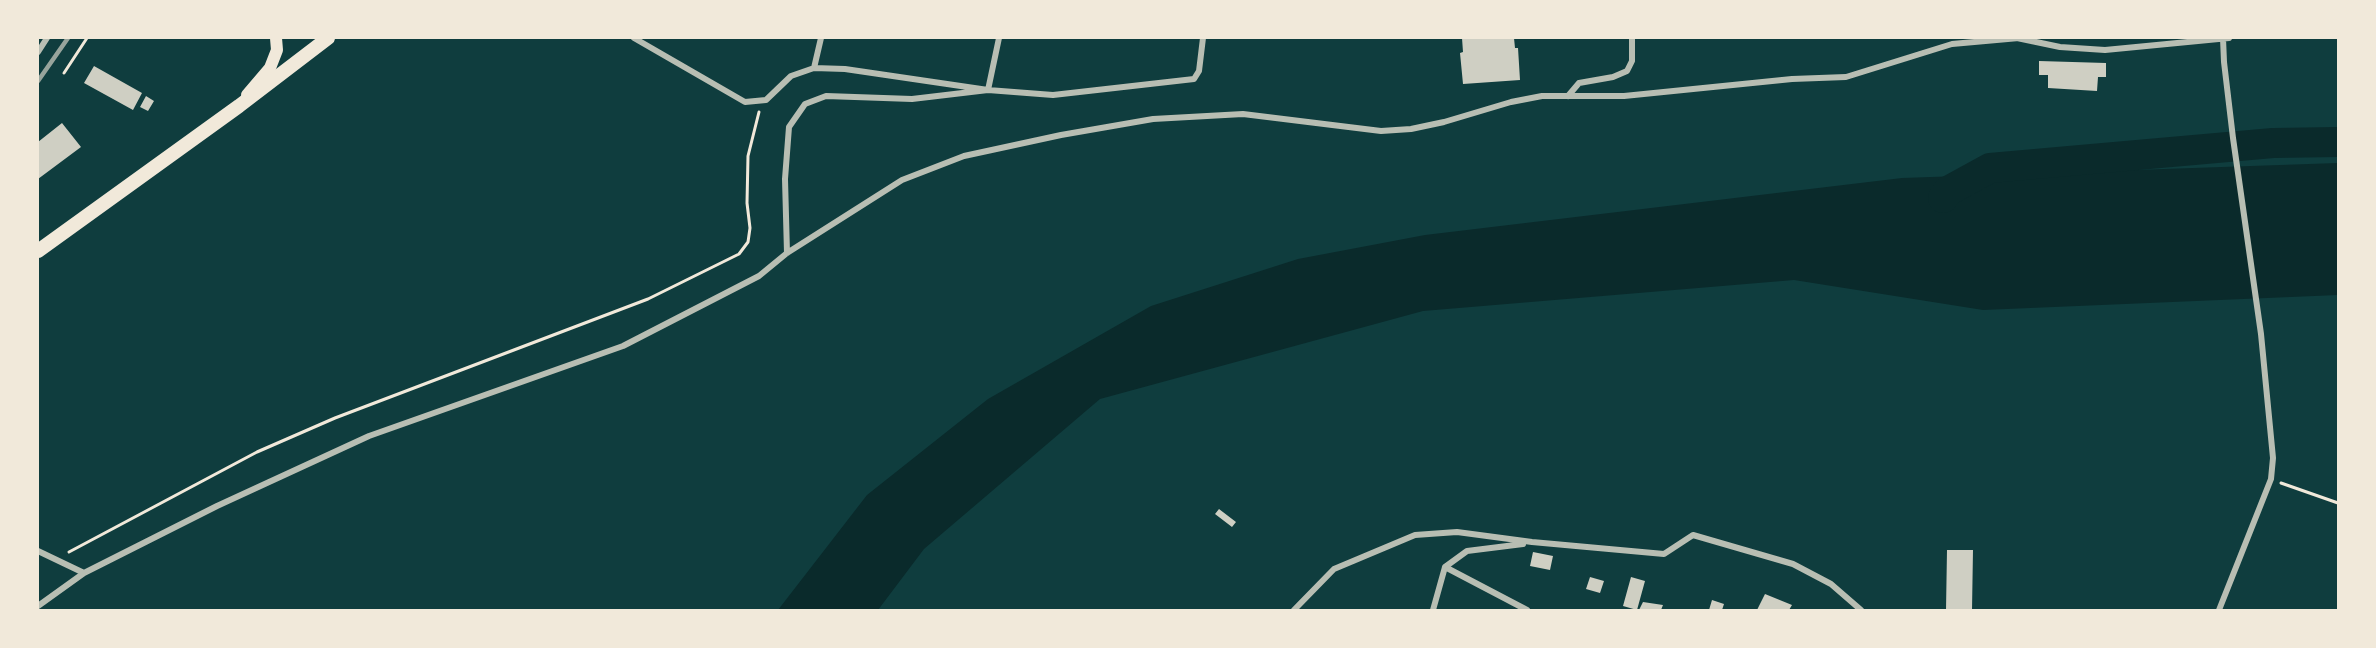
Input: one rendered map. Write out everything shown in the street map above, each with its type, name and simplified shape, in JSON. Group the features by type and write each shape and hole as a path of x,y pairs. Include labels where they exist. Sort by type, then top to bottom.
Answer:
{"main road":[{"path":"239,106 270,68 277,50 276,38"},
{"path":"38,251 239,106 328,38"}],"street":[{"path":"38,52 47,38"},
{"path":"634,38 745,102 766,100 791,75 814,68 844,69 988,90 1053,95 1194,79 1199,71 1203,38"},
{"path":"814,68 821,38"},
{"path":"988,90 999,38"},
{"path":"1568,96 1579,82 1613,77 1627,71 1632,61 1632,38"},
{"path":"38,606 84,573 216,506 369,436 623,346 759,276 787,254 902,180 964,156 1061,135 1153,119 1243,114 1381,130 1411,129 1542,96 1643,95 1846,77 1952,44 2018,38 2060,47 2104,50 2225,38 2233,138 2260,334 2273,458 2271,479 2219,610"},
{"path":"787,254 786,179 789,127 805,104 825,96 912,99 988,90"},
{"path":"1294,610 1334,569 1415,535 1457,531 1532,542 1664,554 1693,535 1793,564 1831,584 1861,610"},
{"path":"1433,610 1445,567 1467,551 1532,542"},
{"path":"38,551 84,573"},
{"path":"1445,567 1527,610"}],"path":[{"path":"64,73 87,38"},
{"path":"56,560 257,452 335,418 648,299 739,254 748,242 749,235 748,156 760,101"},
{"path":"2271,479 2338,503"}],"water":[{"path":"2338,163 2338,295 1983,310 1794,280 1423,311 1100,399 924,549 878,610 778,610 867,495 988,399 1151,306 1298,259 1425,235 1902,178"}],"building":[{"path":"1462,38 1514,38 1515,48 1518,48 1520,80 1463,84 1460,53 1463,52"},
{"path":"2039,61 2106,63 2106,77 2098,77 2097,91 2048,88 2048,75 2039,75"},
{"path":"94,66 142,93 133,110 84,83"},
{"path":"146,96 154,101 148,111 140,107"},
{"path":"62,123 81,147 38,179 38,142"},
{"path":"1219,509 1236,522 1232,527 1215,514"},
{"path":"1947,550 1973,550 1972,610 1946,610"},
{"path":"1533,552 1553,556 1550,570 1530,566"},
{"path":"1590,577 1604,581 1600,593 1586,589"},
{"path":"1631,577 1645,581 1637,610 1623,606"},
{"path":"1765,594 1792,605 1789,610 1757,610"},
{"path":"1712,600 1724,604 1722,610 1709,610"},
{"path":"1643,602 1663,605 1661,610 1639,610"}],"waterway":[{"path":"1943,198 1948,191 1990,168 2273,143 2338,142"}],"railway":[{"path":"38,81 68,38"}]}
